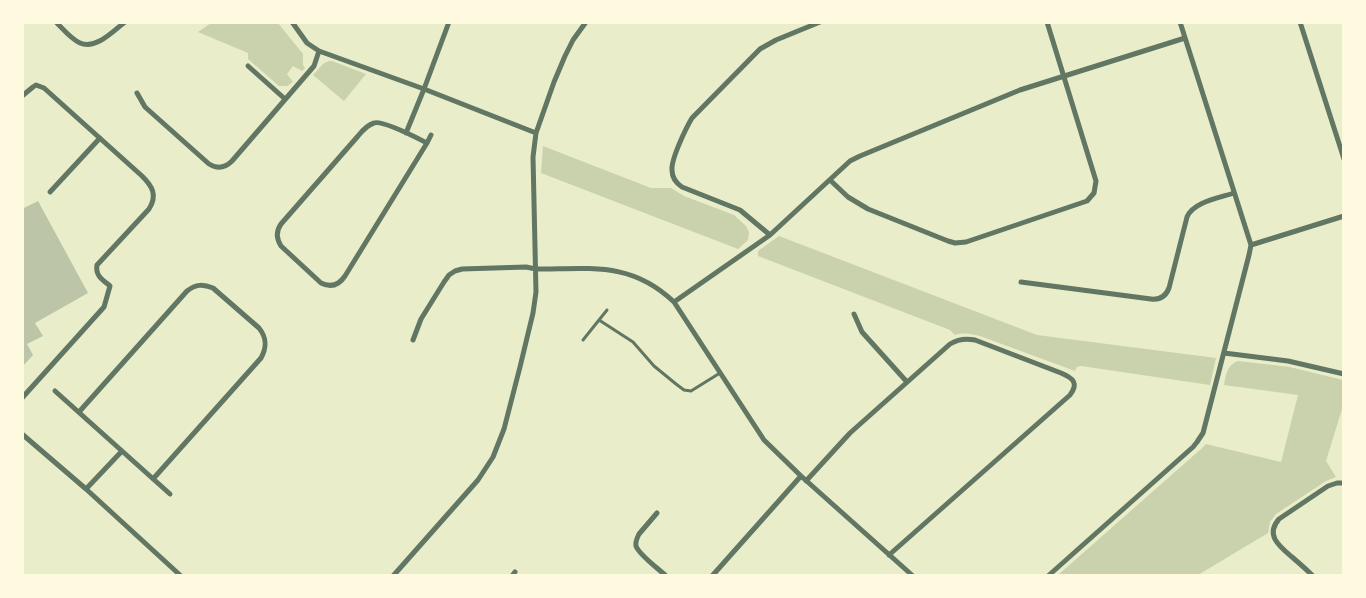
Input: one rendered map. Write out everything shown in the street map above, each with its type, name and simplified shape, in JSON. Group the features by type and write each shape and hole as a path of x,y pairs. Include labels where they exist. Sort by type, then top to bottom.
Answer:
{"street":[{"path":"56,22 79,42 88,44 98,42 125,22"},
{"path":"292,22 307,43 319,51 424,89 536,133"},
{"path":"406,133 449,22"},
{"path":"392,576 478,480 493,456 504,429 533,313 536,292 534,157 536,133 564,56 586,22"},
{"path":"770,235 740,210 679,185 673,175 673,162 685,130 692,118 752,56 768,44 820,22"},
{"path":"830,180 848,197 868,209 955,243 966,242 1082,204 1091,198 1096,181 1047,22"},
{"path":"1048,576 1197,442 1203,433 1251,245 1180,22"},
{"path":"1300,22 1344,159"},
{"path":"674,302 770,235 850,161 1020,90 1185,38"},
{"path":"137,94 145,107 208,164 218,167 226,166 314,66 319,51"},
{"path":"248,66 285,99"},
{"path":"22,96 32,86 36,85 50,93 150,183 153,192 153,202 149,209 97,265 98,275 110,286 104,307 22,398"},
{"path":"427,143 379,123 371,124 358,136 278,228 277,237 281,246 321,283 327,285 338,283 343,279 427,143 431,135"},
{"path":"50,192 100,138"},
{"path":"1021,282 1151,299 1160,298 1166,294 1169,288 1190,211 1198,205 1234,193"},
{"path":"1251,245 1344,216"},
{"path":"412,340 421,319 439,289 449,276 455,271 462,269 526,267 536,269 606,269 623,272 650,282 674,302 760,436 806,481 913,576"},
{"path":"79,412 187,291 195,286 207,285 213,288 259,328 266,344 261,358 153,478"},
{"path":"854,314 862,332 907,382"},
{"path":"806,481 850,432 955,340 974,340 1072,379 1075,387 1070,395 890,555"},
{"path":"1224,353 1288,361 1344,374"},
{"path":"55,390 170,494"},
{"path":"22,434 86,489 181,576"},
{"path":"22,441 34,445"},
{"path":"86,489 122,451"},
{"path":"712,576 801,476"},
{"path":"1313,576 1276,542 1272,530 1278,518 1328,486 1344,483"},
{"path":"657,513 639,534 636,546 640,553 666,576"}],"lane":[{"path":"582,340 607,310"},
{"path":"599,320 633,342 654,366 684,390 692,391 720,373"}],"green space":[{"path":"211,23 278,23 303,54 303,65 305,68 302,71 293,66 287,74 293,82 287,86 279,86 248,59 248,53 198,32"},
{"path":"329,61 366,74 344,101 313,75 323,64"},
{"path":"543,146 651,188 671,188 684,196 734,215 746,226 749,232 748,240 738,249 541,173"},
{"path":"779,236 1037,335 1216,358 1210,385 1081,366 1077,367 1075,371 980,336 964,333 955,335 950,330 758,256 758,251"},
{"path":"1238,361 1290,367 1343,380 1343,406 1326,461 1336,477 1326,481 1276,514 1270,522 1268,533 1198,575 1058,575 1206,444 1281,462 1298,395 1224,385 1229,367"}],"building":[{"path":"38,201 88,293 35,323 43,336 27,344 33,355 22,367 22,209"}]}
